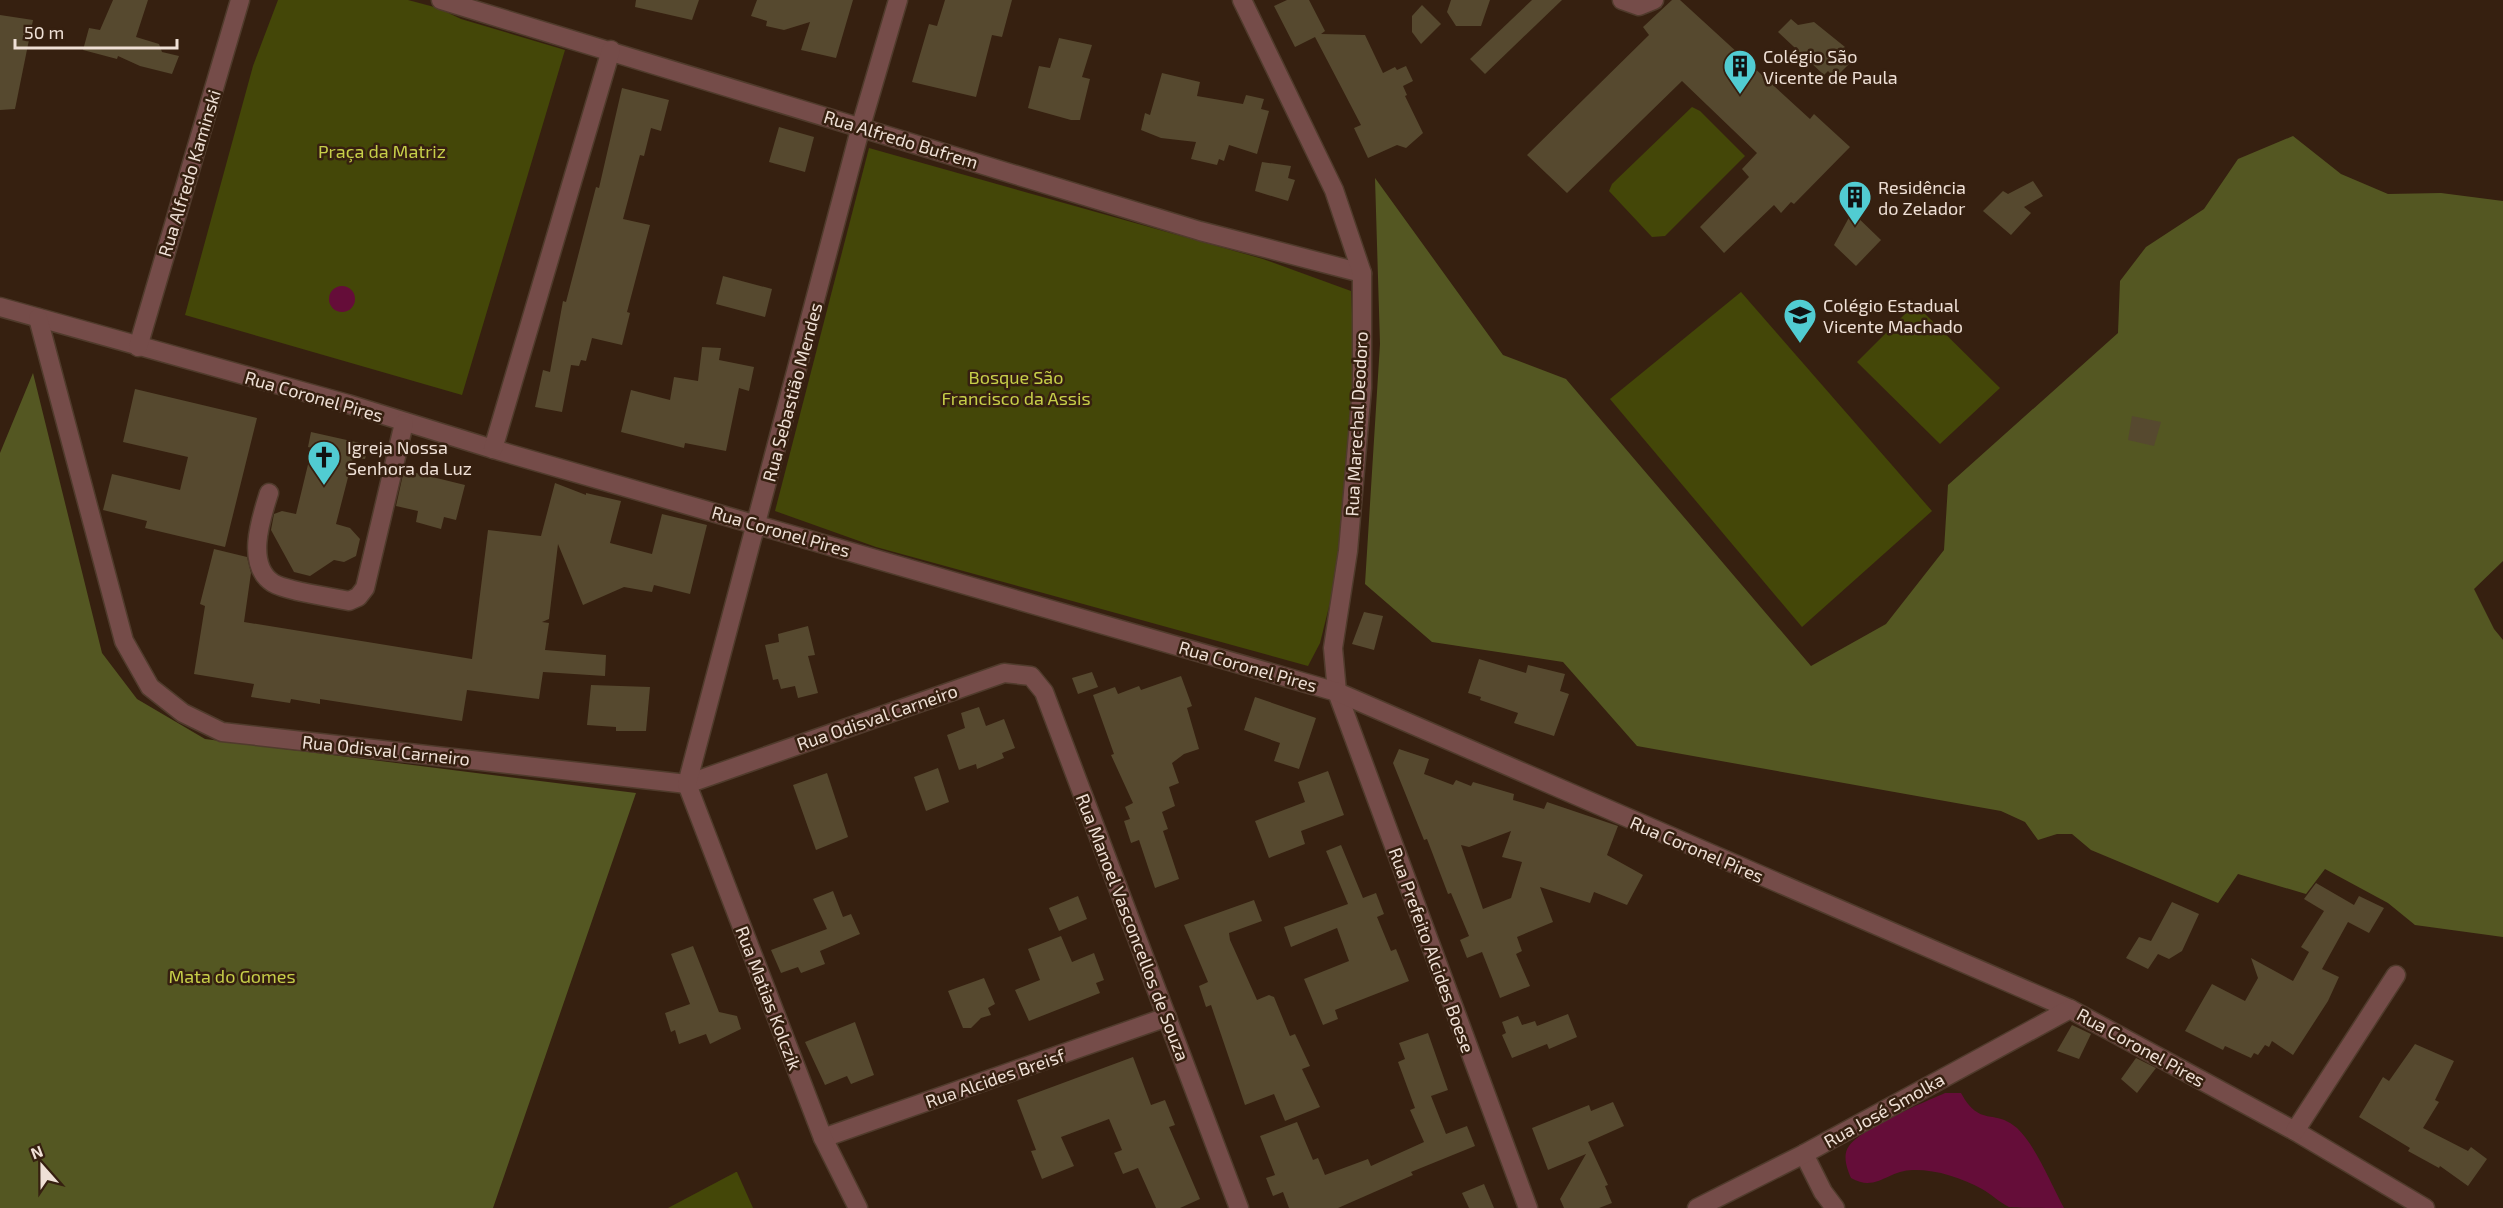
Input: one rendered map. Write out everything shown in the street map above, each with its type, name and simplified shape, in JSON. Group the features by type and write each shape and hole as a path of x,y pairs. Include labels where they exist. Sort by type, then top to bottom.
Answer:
{"street":[{"name":"Rua Alfredo Kaminski","path":"138,347 240,0"},
{"name":"Rua Alfredo Bufrem","path":"441,0 474,5 611,50 1200,231 1362,273"},
{"name":"Rua Sebastião Mendes","path":"687,784 861,126 898,0"},
{"name":"Rua Marechal Deodoro","path":"1242,0 1334,190 1362,273 1362,388 1348,551 1333,648 1336,692"},
{"path":"1622,0 1639,6 1654,0"},
{"path":"493,449 611,50"},
{"name":"Rua Coronel Pires","path":"0,307 348,404 493,449 1336,692 2070,1009 2295,1131 2425,1208"},
{"name":"Rua Odisval Carneiro","path":"38,318 124,641 150,687 183,713 222,732 687,784 1004,673"},
{"path":"269,493 256,534 265,576 275,585 349,601 358,597 366,588 404,423"},
{"name":"Rua Manoel Vasconcellos de Souza","path":"1004,673 1031,676 1044,692 1239,1208"},
{"name":"Rua Prefeito Alcides Boese","path":"1336,692 1528,1208"},
{"name":"Rua Matias Kolczik","path":"687,784 823,1138 858,1208"},
{"path":"2295,1131 2396,975"},
{"name":"Rua José Smolka","path":"1697,1208 1804,1154 2070,1009"},
{"name":"Rua Alcides Breisf","path":"823,1138 1167,1017"},
{"path":"1804,1154 1823,1192 1835,1208"}],"green space":[{"name":"Praça da Matriz","path":"278,0 408,0 438,8 461,19 565,50 462,395 185,315 253,66"},
{"path":"1692,107 1700,111 1745,156 1665,236 1652,237 1609,191 1612,184"},
{"path":"2293,136 2341,174 2388,194 2441,193 2503,201 2503,561 2474,589 2494,629 2503,640 2503,937 2415,925 2388,903 2325,869 2306,894 2238,874 2218,903 2091,850 2072,834 2057,834 2038,840 2025,822 2001,811 1637,746 1563,662 1432,642 1365,584 1380,344 1375,178 1503,355 1566,379 1811,666 1886,624 1944,550 1948,485 2118,333 2120,281 2146,247 2204,209 2238,159"},
{"name":"Bosque São Francisco da Assis","path":"869,148 1263,259 1351,291 1355,387 1343,550 1320,643 1308,666 876,547 775,511"},
{"path":"1741,292 1932,511 1802,627 1610,399"},
{"path":"1915,304 2000,388 1940,444 1857,362"},
{"name":"Mata do Gomes","path":"33,373 102,653 137,699 205,739 636,793 493,1208 0,1208 0,453"},
{"path":"736,1172 753,1208 668,1208"}],"shaded area":[{"path":"342,286 351,290 355,299 351,308 342,312 333,308 329,299 333,290"},
{"path":"1945,1093 1961,1093 1968,1104 1981,1114 2009,1122 2017,1128 2037,1155 2064,1208 2009,1207 1974,1185 1950,1175 1932,1171 1906,1171 1868,1183 1851,1178 1846,1154 1849,1146 1856,1139 1894,1116"}],"building":[{"path":"113,0 148,0 136,37 159,44 162,52 179,56 172,74 140,66 118,56 117,59 83,50 89,28 100,30"},
{"path":"636,0 699,0 692,20 635,7"},
{"path":"757,0 853,0 836,58 801,50 810,22 784,30 766,26 767,21 751,16"},
{"path":"945,0 1012,0 1002,37 992,35 976,97 912,82 929,24 937,26"},
{"path":"1287,0 1309,0 1325,31 1321,34 1365,35 1383,73 1395,67 1397,70 1406,66 1413,81 1403,86 1407,95 1405,96 1423,133 1406,148 1397,145 1368,158 1354,128 1361,125 1315,37 1295,47 1274,6"},
{"path":"1451,0 1490,0 1481,26 1456,26 1447,12"},
{"path":"1532,0 1562,0 1485,74 1470,59"},
{"name":"Colégio São Vicente de Paula","path":"1672,0 1680,0 1810,119 1814,114 1850,147 1794,204 1791,202 1781,213 1774,205 1724,253 1700,227 1749,177 1742,169 1757,153 1682,81 1567,193 1527,155 1649,35 1643,27"},
{"path":"1422,5 1441,24 1421,44 1412,32 1412,16"},
{"path":"0,15 33,20 15,109 0,110"},
{"path":"1791,19 1798,25 1814,22 1845,47 1840,52 1852,61 1835,78 1828,71 1824,75 1778,32"},
{"path":"1059,38 1092,45 1082,77 1090,79 1080,120 1071,120 1028,108 1039,66 1050,68"},
{"path":"1162,73 1200,82 1197,96 1243,104 1246,95 1264,99 1261,109 1269,111 1257,154 1229,145 1224,161 1219,159 1217,165 1191,159 1196,142 1161,138 1141,130 1145,113 1150,115"},
{"path":"622,88 669,100 661,131 651,128 644,156 640,155 623,219 650,225 627,312 630,313 622,345 592,338 586,361 581,360 579,366 571,365 562,412 535,407 543,370 550,372 563,301 566,302 596,187 599,188"},
{"path":"779,127 814,137 805,172 769,162"},
{"path":"1262,162 1291,166 1288,178 1295,180 1288,201 1255,191"},
{"path":"2033,181 2043,196 2024,207 2031,213 2011,235 1983,211 2003,191 2008,194"},
{"name":"Residência do Zelador","path":"1852,212 1881,240 1856,266 1834,245"},
{"path":"723,276 772,289 765,317 716,304"},
{"path":"702,347 721,348 719,360 754,367 749,391 739,388 726,451 685,443 684,448 621,432 631,390 670,400 674,377 698,381"},
{"path":"135,389 257,418 225,547 145,528 147,521 103,510 112,474 180,490 188,457 123,442"},
{"path":"2132,416 2161,422 2154,446 2128,440"},
{"name":"Igreja Nossa Senhora da Luz","path":"311,432 369,445 365,459 353,458 336,524 350,528 360,539 356,556 344,562 334,560 310,576 294,572 271,530 274,514 282,511 296,514 312,448 308,447"},
{"path":"404,470 465,485 456,520 444,517 441,529 416,522 418,511 396,506"},
{"path":"555,483 586,495 586,493 621,501 610,543 652,554 662,514 707,525 690,594 654,585 652,592 624,587 583,605 558,544 549,619 542,622 549,623 545,650 606,655 605,676 543,672 539,699 467,690 462,721 320,699 320,704 291,699 290,703 251,697 254,684 194,674 205,606 200,604 214,549 247,557 251,573 244,622 472,659 488,530 541,536"},
{"path":"1364,612 1383,616 1374,650 1352,644"},
{"path":"808,626 815,655 808,656 818,693 798,698 795,686 781,689 778,679 773,680 765,645 779,642 778,634"},
{"path":"1479,659 1526,673 1528,665 1565,674 1560,691 1569,694 1554,736 1514,723 1518,713 1480,700 1481,697 1468,693"},
{"path":"1092,672 1098,687 1078,694 1072,678"},
{"path":"1181,676 1192,706 1187,708 1199,749 1184,754 1172,763 1179,783 1169,787 1175,806 1162,812 1168,829 1163,831 1179,879 1155,888 1139,840 1131,843 1124,821 1130,819 1125,807 1133,803 1111,755 1114,754 1093,695 1115,687 1118,694 1139,686 1141,690"},
{"path":"591,685 650,687 646,731 616,731 616,727 587,725"},
{"path":"1255,697 1316,718 1299,769 1274,761 1280,743 1244,730"},
{"path":"979,707 986,726 1004,719 1015,748 1002,753 1004,758 977,769 976,764 959,770 947,735 965,728 961,713"},
{"path":"1399,749 1429,759 1424,774 1453,785 1456,780 1471,786 1473,782 1514,794 1513,800 1544,809 1547,802 1618,826 1607,855 1643,875 1627,905 1594,892 1590,903 1540,887 1553,922 1517,937 1522,951 1516,954 1530,986 1500,998 1482,952 1467,958 1460,940 1469,936 1451,893 1448,894 1427,839 1424,840 1393,763","holes":["1511,831 1502,857 1522,862 1511,898 1483,909 1461,845 1469,847"]},
{"path":"938,768 949,802 926,811 914,777"},
{"path":"1328,771 1344,815 1301,831 1305,844 1269,858 1255,821 1305,802 1298,782"},
{"path":"827,773 848,837 816,850 793,785"},
{"path":"1341,845 1363,898 1376,893 1384,914 1377,917 1391,951 1396,949 1409,981 1335,1010 1338,1019 1323,1025 1304,979 1349,961 1337,928 1291,947 1284,927 1348,904 1326,851"},
{"path":"2316,883 2354,905 2359,896 2384,908 2369,933 2348,922 2322,969 2339,977 2328,1001 2293,1055 2272,1041 2269,1047 2265,1045 2258,1055 2254,1053 2251,1058 2225,1046 2223,1050 2185,1031 2212,984 2245,1001 2258,978 2251,958 2293,981 2309,952 2301,947 2324,911 2304,899"},
{"path":"833,891 843,917 851,914 860,934 820,951 825,964 801,973 798,967 781,973 771,950 827,929 813,899"},
{"path":"1078,896 1087,919 1059,931 1049,908"},
{"path":"1254,900 1262,921 1229,933 1230,940 1257,1000 1269,995 1274,997 1290,1036 1295,1034 1310,1066 1302,1069 1320,1107 1285,1121 1274,1094 1245,1105 1211,1005 1206,1007 1199,986 1208,982 1184,925"},
{"path":"2172,902 2199,914 2182,951 2169,959 2158,954 2148,969 2126,958 2139,937 2151,941"},
{"path":"1061,936 1072,962 1094,953 1104,980 1096,983 1100,993 1029,1021 1015,990 1040,980 1028,949"},
{"path":"693,946 719,1012 737,1016 741,1029 710,1044 706,1034 679,1044 675,1030 671,1032 665,1013 690,1004 671,954"},
{"path":"984,978 995,1004 988,1008 991,1015 981,1018 971,1028 963,1028 948,991"},
{"path":"1568,1014 1577,1037 1549,1049 1547,1044 1512,1058 1502,1035 1506,1033 1502,1022 1518,1016 1522,1025 1535,1021 1537,1026"},
{"path":"855,1022 874,1075 851,1084 847,1076 825,1085 805,1042"},
{"path":"2072,1025 2091,1034 2079,1059 2057,1051"},
{"path":"1428,1033 1448,1090 1431,1096 1446,1134 1467,1126 1475,1146 1411,1172 1413,1175 1338,1208 1289,1208 1283,1192 1273,1196 1266,1178 1275,1175 1260,1136 1297,1122 1313,1160 1318,1158 1325,1175 1368,1159 1371,1166 1424,1142 1410,1110 1415,1108 1398,1062 1405,1059 1399,1043"},
{"path":"2415,1044 2454,1061 2435,1100 2439,1102 2423,1128 2468,1151 2471,1147 2487,1159 2468,1186 2440,1166 2439,1168 2408,1151 2410,1148 2359,1117 2383,1077 2389,1081"},
{"path":"1133,1057 1151,1105 1165,1100 1175,1125 1169,1127 1200,1199 1180,1208 1156,1208 1138,1168 1123,1174 1114,1153 1122,1150 1109,1119 1061,1137 1074,1166 1042,1179 1031,1151 1036,1150 1017,1100"},
{"path":"2136,1058 2156,1068 2137,1093 2121,1079"},
{"path":"1613,1102 1624,1126 1588,1142 1608,1185 1605,1186 1612,1203 1599,1208 1564,1208 1560,1199 1586,1154 1548,1170 1532,1128 1589,1105 1591,1111"},
{"path":"1484,1184 1494,1208 1469,1208 1462,1193"}],"place":[{"name":"Colégio São Vicente de Paula","path":"1740,95"},
{"name":"Residência do Zelador","path":"1855,226"},
{"name":"Colégio Estadual Vicente Machado","path":"1800,344"},
{"name":"Igreja Nossa Senhora da Luz","path":"324,486"}]}
